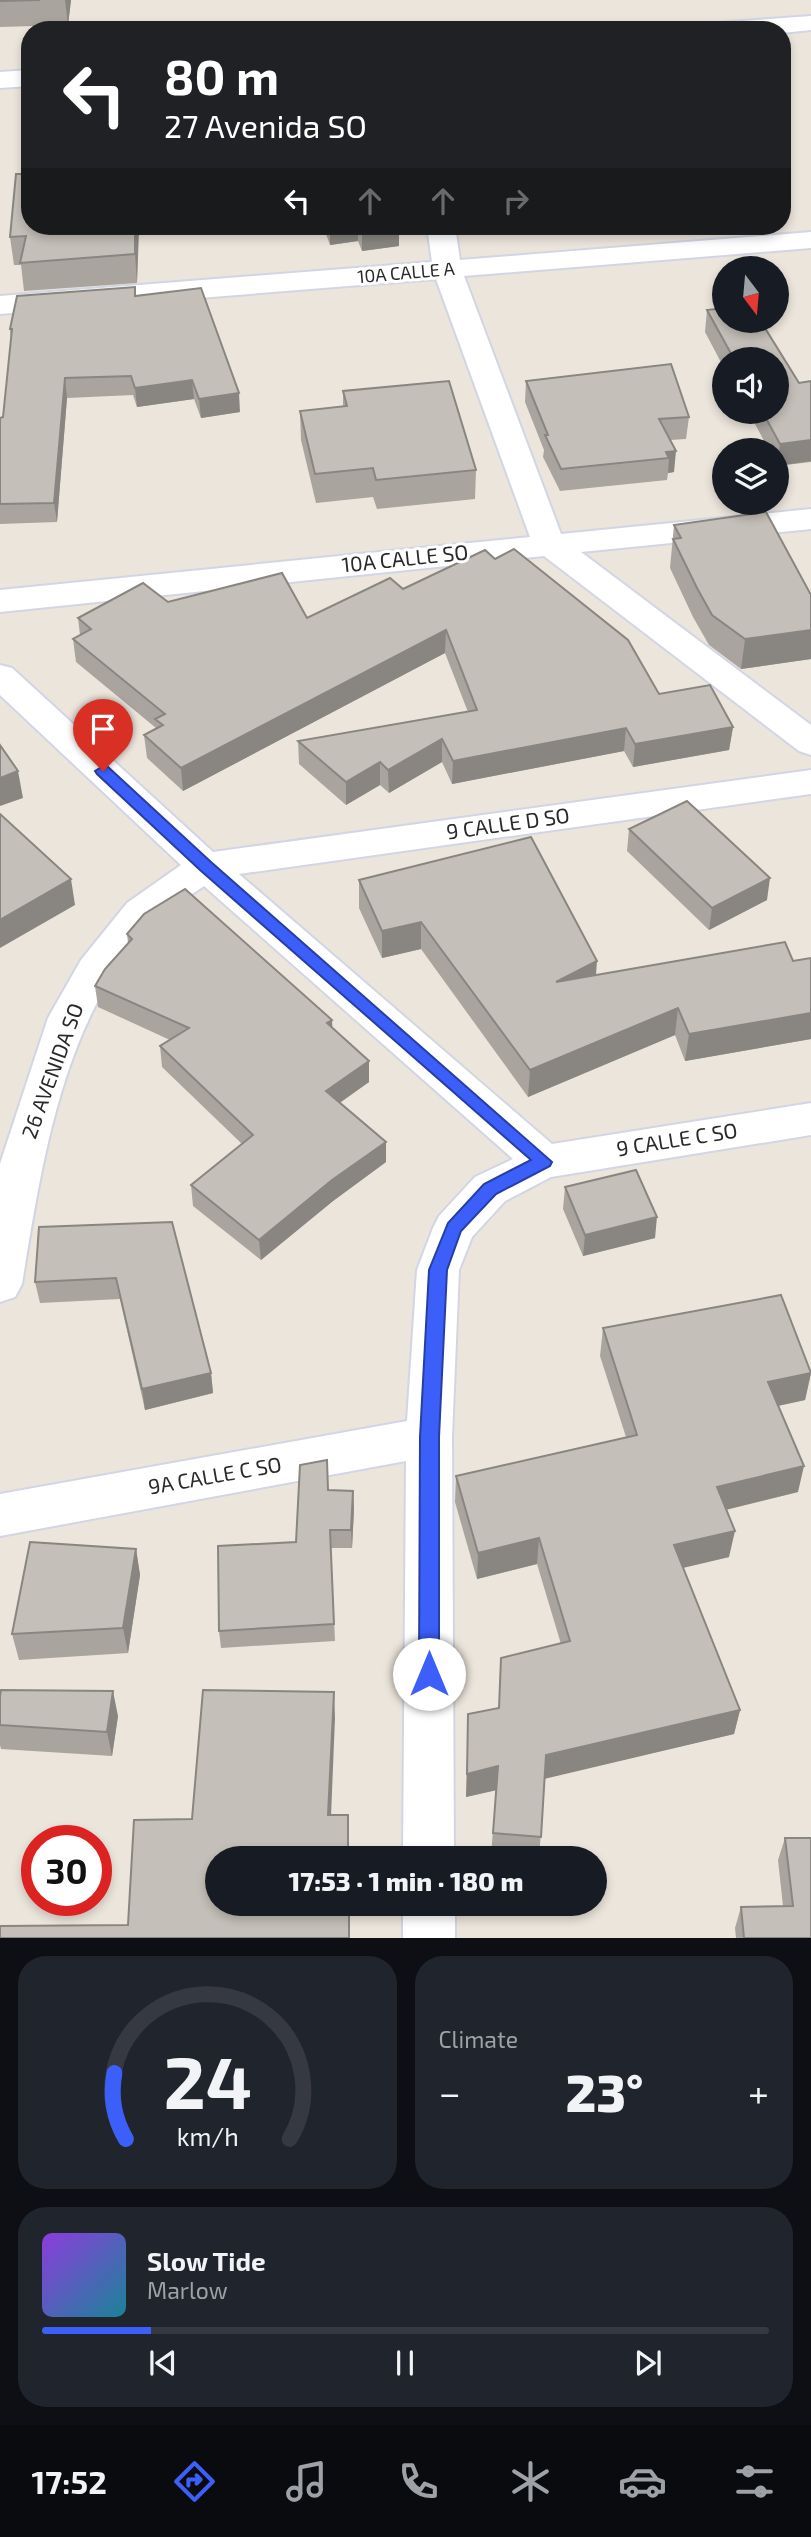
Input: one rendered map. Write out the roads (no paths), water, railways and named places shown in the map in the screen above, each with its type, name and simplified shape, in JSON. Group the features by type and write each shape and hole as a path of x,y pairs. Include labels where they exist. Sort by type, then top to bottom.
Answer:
{"street":[{"path":"0,79 21,78"},
{"path":"442,235 447,270 549,544 811,743"},
{"name":"10A CALLE A","path":"0,305 811,240"},
{"name":"10A CALLE SO","path":"0,601 811,519"},
{"path":"0,676 205,866 544,1162"},
{"name":"9 CALLE D SO","path":"205,866 811,782"},
{"name":"26 AVENIDA SO","path":"0,1284 22,1156 68,1018 95,970 140,913 205,866"},
{"name":"9 CALLE C SO","path":"429,1846 429,1437 438,1270 454,1228 490,1189 544,1162 811,1119"},
{"name":"9A CALLE C SO","path":"0,1516 429,1437"},
{"path":"429,1916 429,1938"}]}
